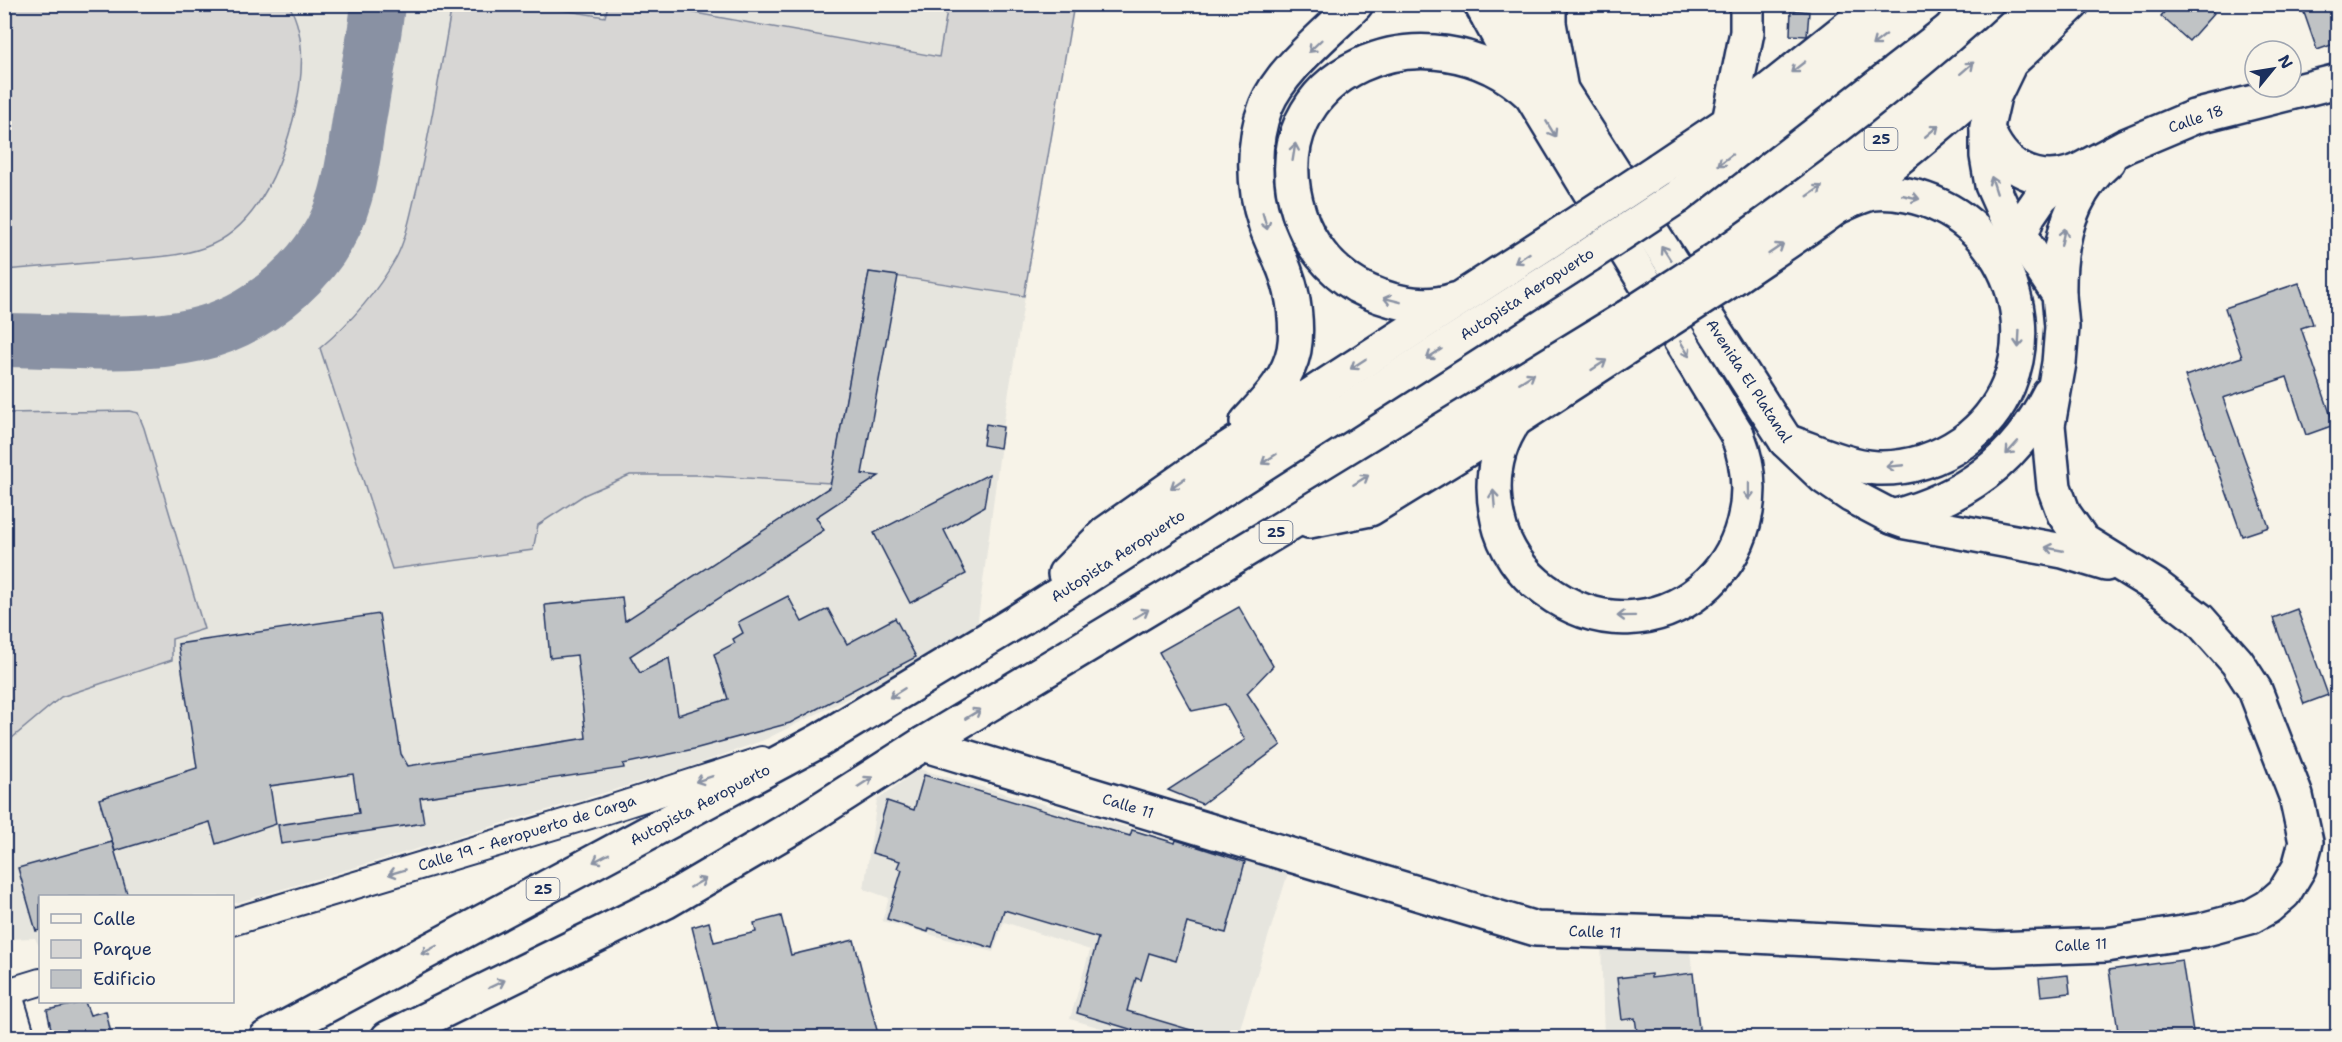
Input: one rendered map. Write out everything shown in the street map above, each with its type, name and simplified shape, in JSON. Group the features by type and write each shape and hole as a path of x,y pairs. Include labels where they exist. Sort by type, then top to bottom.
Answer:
{"main road":[{"path":"1210,460 1276,390 1294,351 1295,323 1287,276 1264,222 1257,180 1256,143 1266,105 1288,72 1356,4"},
{"name":"Avenida El Platanal","path":"1481,4 1546,93 1786,441 1824,477 1852,496 1906,522 2062,550 2131,572"},
{"name":"Avenida El Platanal","path":"1510,4 1546,93 1737,434 1748,469 1748,506 1742,532 1730,557 1707,585 1692,596 1659,612 1623,617 1587,612 1553,597 1525,573 1505,542 1495,507 1495,470 1505,435 1515,420"},
{"path":"1469,293 1451,302 1411,304 1372,294 1338,272 1312,241 1296,204 1292,164 1301,124 1321,89 1350,62 1387,45 1406,41 1447,42 1467,47 1546,93 1549,4"},
{"path":"1729,122 1747,32 1747,4"},
{"path":"1019,620 1106,533 1210,460 1729,122 1877,4"},
{"name":"Autopista Aeropuerto","path":"267,1038 819,741 1019,620 1677,197 1925,4"},
{"name":"25","path":"388,1038 665,902 805,820 923,744 1289,524 1634,327 1721,271 1820,187 1915,113 2037,4"},
{"path":"1835,208 2008,67 2072,4"},
{"name":"Avenida El Platanal","path":"2008,67 1994,96 1987,127 1987,156 1992,185 2004,212 2059,295 2062,327 2048,425 2049,458 2054,487 2064,514 2083,541 2156,586 2199,620 2237,662 2255,690 2296,796 2306,842 2300,868 2284,893"},
{"name":"Calle 18","path":"2021,236 2028,216 2040,197 2056,183 2126,146 2194,117 2337,81"},
{"path":"1987,127 1999,153 2021,171 2048,178 2075,172"},
{"name":"Calle 18","path":"2059,295 2058,261 2065,227 2079,196 2100,169 2126,146"},
{"path":"1721,271 1835,208 1871,193 1891,193 1931,202 1967,222 1995,251 2013,288 2020,328 2015,368 1998,405 1986,421 1955,447 1918,463 1877,468 1857,465 1786,441"},
{"path":"1289,524 1370,509 1515,420 1634,327"},
{"path":"1892,517 1936,504 1974,483 1991,469 2026,433 2039,414 2055,382"},
{"name":"Calle 11","path":"923,744 1512,924 1536,929 1735,935 1995,949 2106,945 2202,930 2250,917 2284,893"}],"street":[{"name":"Calle 19 - Aeropuerto de Carga","path":"234,921 607,810 819,741"},
{"path":"22,1038 6,992 39,982"}],"shaded area":[{"path":"4,5 1074,5 1004,421 976,635 764,740 684,769 234,904 234,895 39,895 39,946 35,938 5,939"},
{"path":"919,769 1288,873 1237,1038 1124,1037 1125,1035 1070,1019 1090,950 1004,922 993,952 882,921 889,898 864,889 877,800"},
{"path":"1601,943 1689,945 1702,1037 1604,1037"}],"green space":[{"path":"5,4 289,5 295,18 301,46 301,76 296,106 288,138 274,174 255,208 243,222 229,235 213,244 180,254 5,270"},
{"path":"452,5 531,5 605,17 608,5 651,5 939,57 948,5 1074,5 1024,296 869,272 831,483 696,475 630,475 584,495 538,525 533,550 392,569 320,348 352,318 371,295 396,258 403,241 427,143"},
{"path":"129,411 138,413 144,428 204,629 172,639 172,660 61,697 5,744 5,413"}],"building":[{"path":"2171,4 2204,4 2214,13 2189,41 2161,16"},
{"path":"2301,4 2328,4 2337,29 2337,43 2317,50"},
{"path":"1791,10 1809,12 1807,36 1790,35"},
{"path":"869,272 898,276 862,474 879,476 816,517 824,530 630,656 640,673 669,658 678,715 728,699 714,654 735,643 733,639 743,633 738,622 788,596 802,622 828,609 847,644 895,618 916,657 790,723 694,749 623,764 624,768 420,798 424,823 281,844 278,825 359,813 353,774 270,786 276,824 216,844 210,822 115,851 99,799 197,768 178,644 379,614 401,754 408,766 586,738 577,655 550,658 545,605 622,597 625,621 830,487"},
{"path":"2299,283 2313,324 2301,328 2334,425 2306,435 2287,377 2223,398 2269,527 2242,536 2185,376 2242,357 2225,308"},
{"path":"986,424 1003,427 1000,448 983,445"},
{"path":"989,474 984,507 944,530 966,574 910,603 874,533"},
{"path":"1239,607 1273,666 1247,693 1281,745 1202,804 1168,790 1245,740 1225,704 1192,711 1159,652"},
{"path":"2297,609 2328,695 2304,704 2273,618"},
{"path":"924,775 1130,836 1132,830 1175,843 1176,840 1245,862 1226,933 1187,923 1176,961 1149,953 1141,980 1136,978 1127,1011 1201,1033 1200,1038 1130,1038 1133,1030 1077,1013 1098,938 1004,910 992,948 929,928 928,932 887,919 902,870 897,868 900,861 872,853 887,801 914,810"},
{"path":"112,842 127,895 39,895 39,930 36,931 18,868"},
{"path":"781,916 791,955 854,940 879,1038 720,1038 692,927 709,922 714,942 756,932 754,923"},
{"path":"2182,960 2194,1038 2119,1038 2109,970"},
{"path":"1693,973 1700,1038 1638,1038 1635,1018 1622,1020 1617,978 1651,974 1651,978"},
{"path":"2068,975 2070,993 2041,996 2039,978"},
{"path":"85,1003 90,1015 106,1011 112,1038 53,1038 47,1010"}],"taxiway":[{"path":"4,340 125,342 195,335 220,328 244,317 288,286 323,245 336,222 345,197 353,162 378,4"}]}
